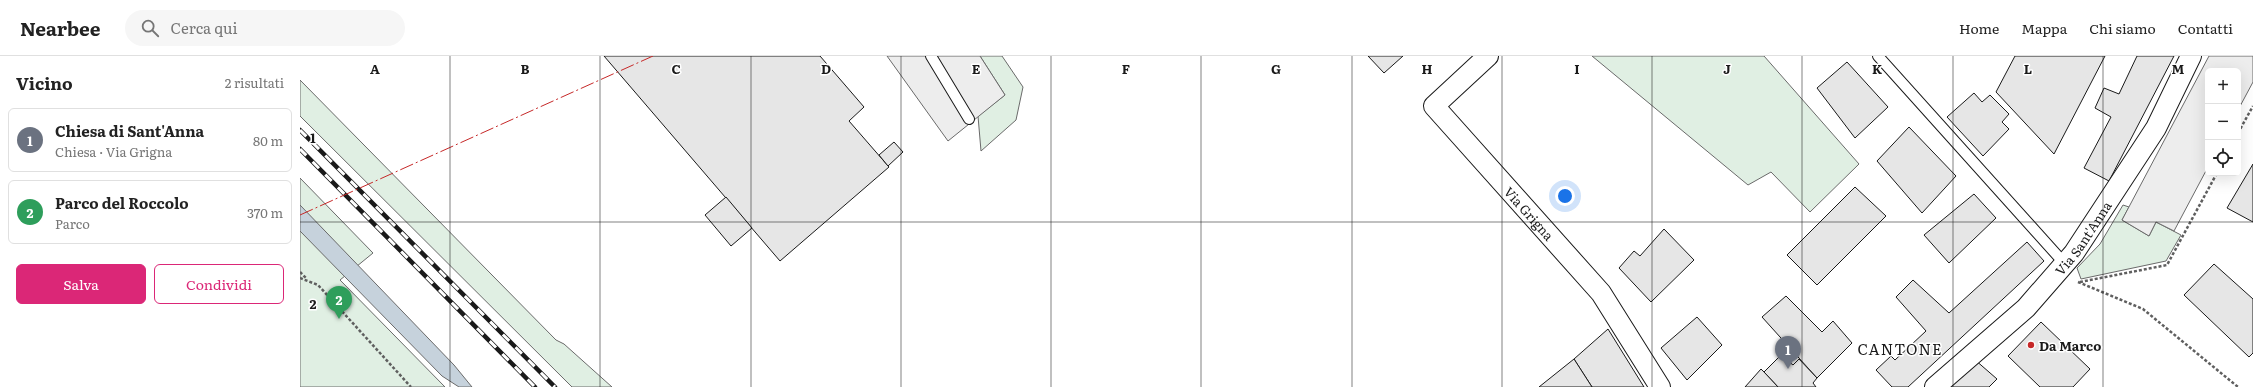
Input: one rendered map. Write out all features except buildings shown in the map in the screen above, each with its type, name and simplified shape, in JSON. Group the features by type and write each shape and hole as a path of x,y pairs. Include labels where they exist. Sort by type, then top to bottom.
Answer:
{"street":[{"name":"Via Grigna","path":"1488,56 1434,106 1601,293 1660,387"},
{"name":"Via Sant'Anna","path":"1935,387 2026,308 2074,253 2156,128 2191,56"}],"lane":[{"path":"932,56 969,119"},
{"path":"1878,56 2062,267"}],"path":[{"path":"2241,128 2253,106"},
{"path":"2079,282 2168,265 2215,176"},
{"path":"2062,267 2079,282 2143,309 2238,387"},
{"path":"300,272 306,279"},
{"path":"300,278 306,279 318,285 411,387"}],"green space":[{"path":"980,56 1002,56 1023,87 1016,120 981,151 978,116 1005,95"},
{"path":"1592,56 1764,56 1859,164 1810,212 1771,172 1748,185"},
{"path":"300,80 556,340 564,344 612,387 572,387 300,116"},
{"path":"300,178 373,253 340,280 445,387 300,387"},
{"path":"2123,205 2129,207 2122,220 2149,236 2156,222 2181,235 2166,261 2081,279 2077,268 2100,244"}],"shaded area":[{"path":"887,56 980,56 1005,95 948,141"},
{"path":"2209,56 2253,56 2253,82 2241,104 2241,68 2205,68 2205,173 2174,231 2156,222 2149,236 2122,220"},
{"path":"300,205 454,365 472,387 459,387 442,376 300,231"}],"railway":[{"path":"300,130 555,387"},
{"path":"300,149 535,387"}],"power":[{"path":"300,215 653,56"}],"place":[{"name":"Parco del Roccolo","path":"339,319"},
{"name":"Da Marco","path":"2031,345"},
{"name":"Chiesa di Sant'Anna","path":"1788,369"}],"district":[{"name":"CANTONE","path":"1900,348"}]}
